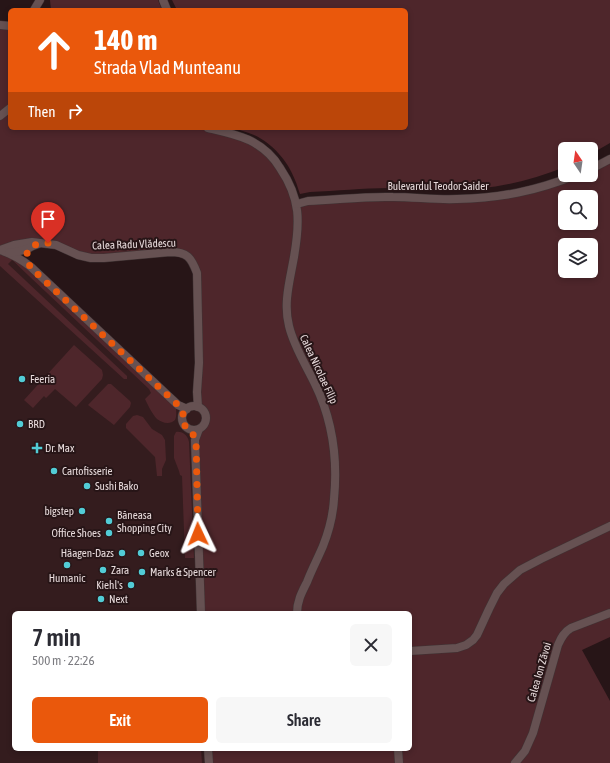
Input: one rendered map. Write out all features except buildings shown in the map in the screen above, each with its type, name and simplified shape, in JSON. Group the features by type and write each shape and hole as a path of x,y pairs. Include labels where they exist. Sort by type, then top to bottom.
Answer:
{"street":[{"path":"0,116 8,110"},
{"name":"Calea Nicolae Filip","path":"215,130 249,140 266,152 278,164 290,182 297,204 297,236 288,285 286,314 291,335 328,415 334,444 336,480 332,514 327,533 299,598 297,611"},
{"path":"598,165 610,159"},
{"name":"Bulevardul Teodor Saider","path":"297,204 391,197 456,199 497,197 518,194 542,188 558,182"},
{"name":"Calea Radu Vlădescu","path":"32,242 56,245 78,255 91,258 170,252 179,252 186,255 194,265 197,273 199,363 197,392 189,409 178,405 18,255 0,250 27,245 32,242"},
{"path":"18,255 27,245"},
{"path":"27,245 30,267"},
{"path":"200,429 190,429 184,425 182,419 189,409 204,411 206,417 205,424 200,429 196,440 201,611"},
{"path":"190,429 196,440"},
{"path":"412,651 457,648 466,645 477,635 488,609 498,592 504,584 520,570 610,526"},
{"name":"Calea Ion Zăvoi","path":"515,763 525,751 533,733 560,639 571,628 610,613"},
{"path":"208,751 209,763"},
{"path":"398,751 399,763"}],"shaded area":[{"path":"50,0 158,0 161,8 51,8"},
{"path":"172,0 610,0 610,143 598,150 598,142 558,142 558,170 523,181 494,187 465,190 369,188 300,194 292,173 279,153 261,138 240,130 408,130 408,8 176,8"},
{"path":"0,25 8,26 8,130 215,130 237,136 266,152 297,203 308,201 478,198 558,179 558,182 598,182 598,165 610,159 610,637 582,650 610,701 610,763 209,763 208,751 412,751 412,611 201,611 195,430 204,425 206,418 201,409 194,406 197,392 197,273 186,255 104,258 56,245 0,250"},
{"path":"0,250 185,411 190,407 198,407 204,411 206,417 206,422 202,428 201,611 12,611 12,751 208,751 209,763 0,763"},
{"path":"0,252 22,264 176,407 175,420 171,423 166,423 157,419 145,399 151,393 149,389 12,260 8,264 127,376 127,379 124,379 0,266"},
{"path":"74,345 102,370 102,379 76,407 55,389 46,398 44,396 33,408 24,400"},
{"path":"108,384 111,384 131,403 130,407 114,425 88,405"},
{"path":"137,415 143,417 152,429 162,435 165,440 166,460 162,469 162,476 157,476 155,457 126,428 126,424 133,416"},
{"path":"176,432 185,434 189,442 194,558 185,558 182,476 180,475 174,458 174,436"},
{"path":"98,751 201,751 202,763 98,763"}],"place":[{"name":"Feeria","path":"22,379"},
{"name":"BRD","path":"20,424"},
{"name":"Dr. Max","path":"37,448"},
{"name":"Cartofisserie","path":"54,471"},
{"name":"Sushi Bako","path":"87,486"},
{"name":"bigstep","path":"82,511"},
{"name":"Băneasa Shopping City","path":"109,521"},
{"name":"Office Shoes","path":"109,533"},
{"name":"Häagen-Dazs","path":"122,553"},
{"name":"Geox","path":"141,553"},
{"name":"Humanic","path":"67,565"},
{"name":"Zara","path":"103,570"},
{"name":"Marks & Spencer","path":"142,572"},
{"name":"Kiehl's","path":"131,585"},
{"name":"Next","path":"101,599"}],"route":[{"path":"48,243 33,245 29,248 27,258 30,267 178,405 183,414 182,419 184,425 190,429 196,440 198,534"}]}
